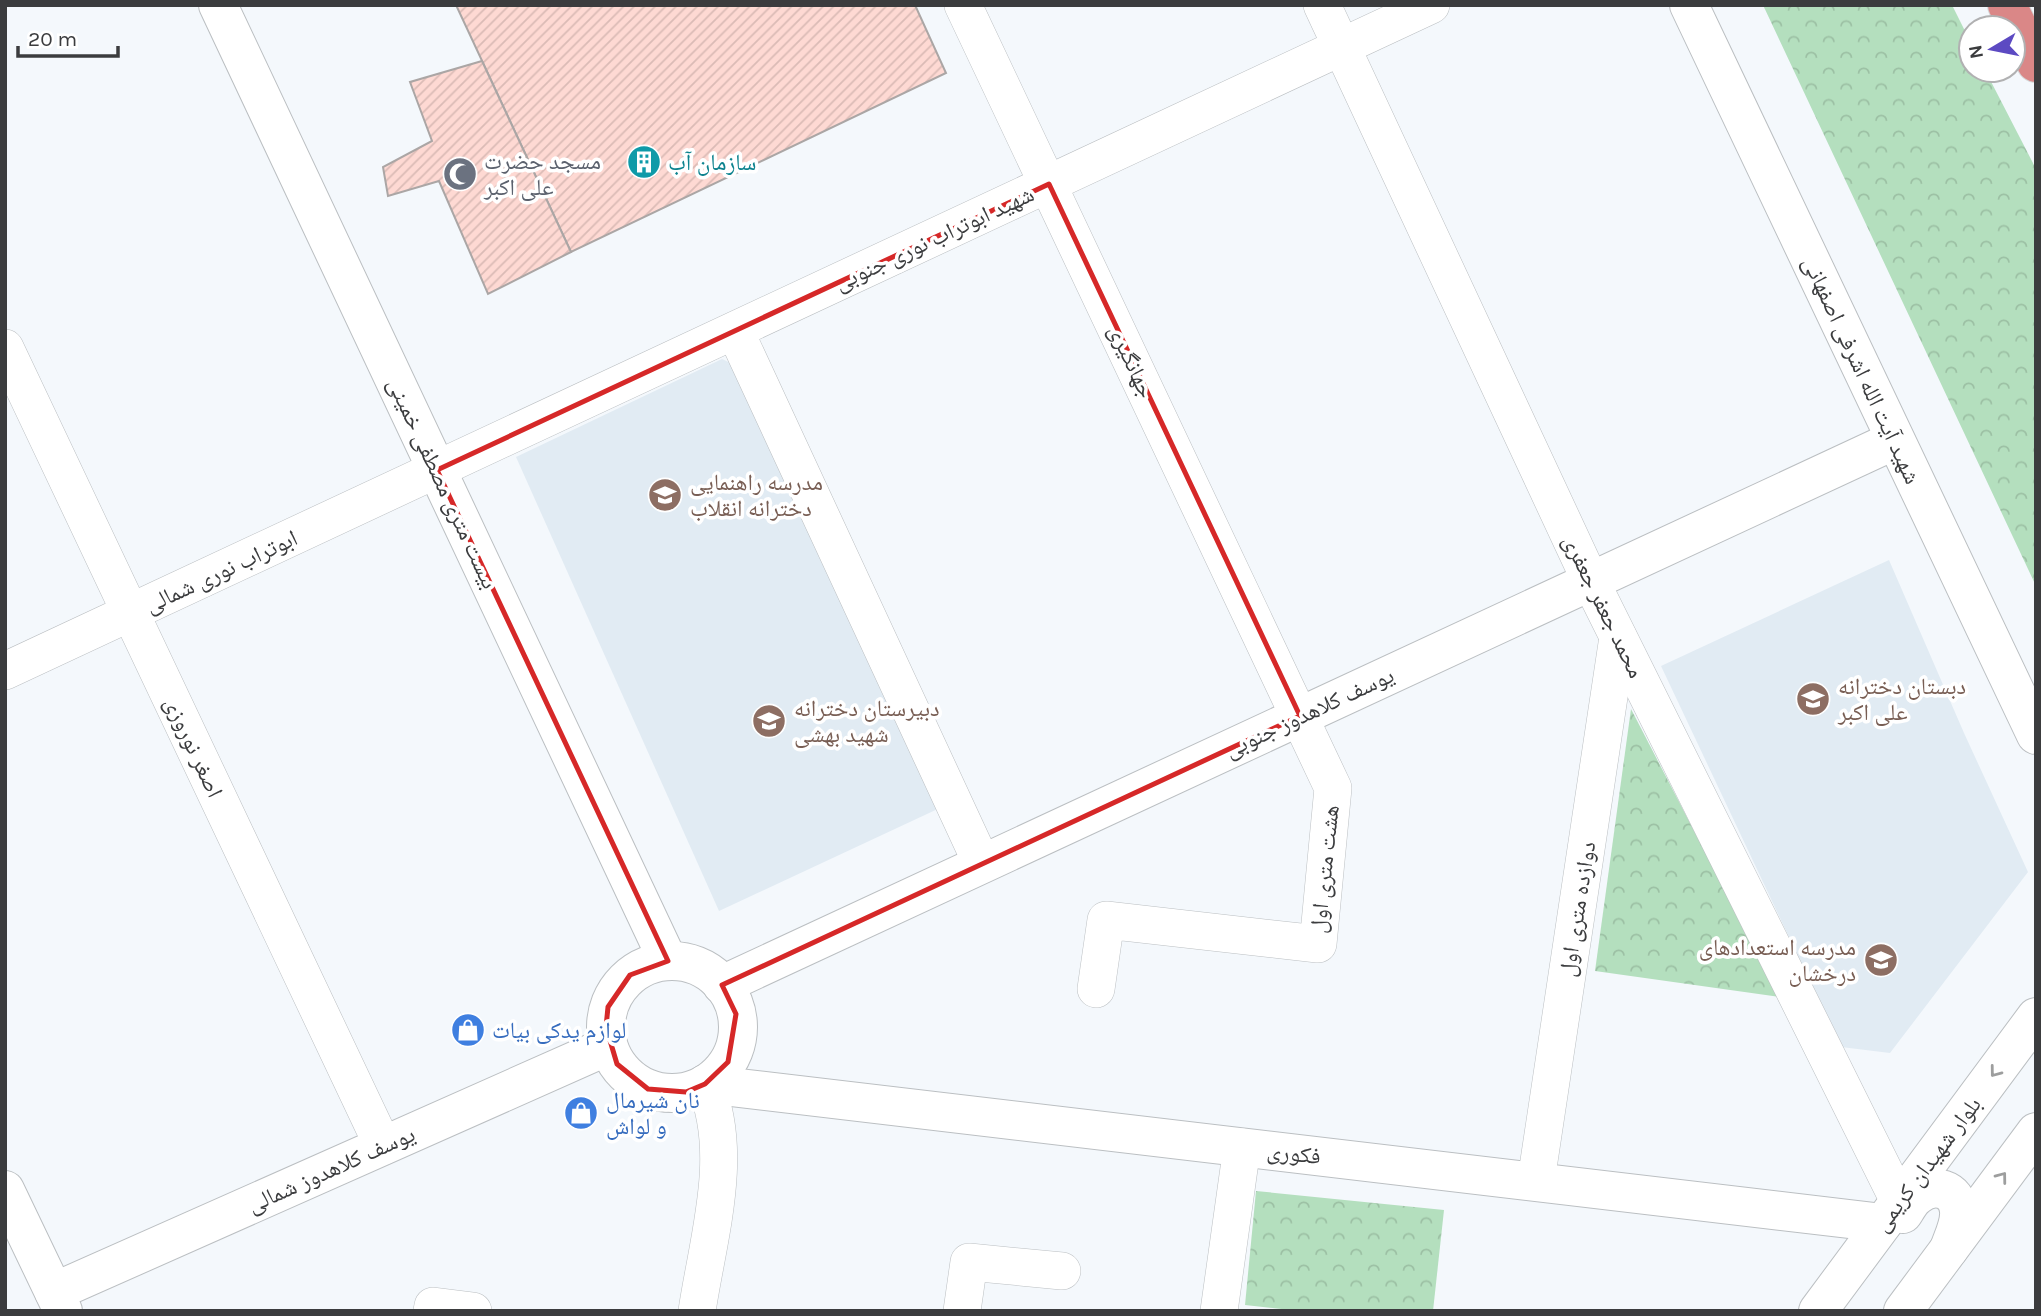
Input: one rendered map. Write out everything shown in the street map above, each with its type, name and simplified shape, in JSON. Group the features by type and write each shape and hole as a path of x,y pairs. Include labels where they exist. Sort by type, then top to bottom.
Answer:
{"highway":[{"path":"2007,5 2036,63"}],"main road":[{"name":"بیست متری مصطفی خمینی","path":"218,5 668,961"},
{"name":"شهید آیت الله اشرفی اصفهانی","path":"1689,5 2036,735"},
{"name":"یوسف کلاهدوز جنوبی","path":"722,985 1895,440"},
{"path":"668,961 688,963 707,971 722,985 736,1014 735,1047 728,1062 705,1084 676,1093 648,1089 623,1072 608,1046 606,1027 608,1007 617,989 630,975 648,965 668,961"},
{"name":"بلوار شهیدان کریمی","path":"1820,1307 2036,1017"},
{"name":"یوسف کلاهدوز شمالی","path":"40,1283 383,1146 608,1046"},
{"name":"فکوری","path":"705,1084 1536,1181 1891,1212"},
{"path":"1903,1311 2036,1132"},
{"path":"1820,1307 1842,1297 1916,1196 1929,1189 1942,1188 1953,1195 1959,1209 1958,1226 1949,1250"},
{"path":"5,1190 40,1283"}],"street":[{"name":"جهانگیری","path":"964,5 1300,716"},
{"name":"محمد جعفر جعفری","path":"1322,5 1591,582 1891,1212"},
{"name":"شهید ابوتراب نوری جنوبی","path":"437,470 1431,5"},
{"path":"735,331 982,864"},
{"name":"اصغر نوروزی","path":"5,348 383,1146"},
{"name":"ابوتراب نوری شمالی","path":"5,671 437,470"},
{"name":"دوازده متری اول","path":"1536,1181 1618,637"},
{"name":"هشت متری اول","path":"1096,989 1106,920 1318,944 1333,788 1300,716"},
{"path":"697,1311 719,1164 716,1111 705,1084"},
{"path":"1219,1311 1242,1147"},
{"path":"962,1311 969,1262 1062,1271"},
{"path":"432,1311 433,1306 473,1311"}],"highlighted area":[{"path":"1049,184 1300,716 722,985 736,1014 728,1062 705,1084 686,1092 648,1089 617,1064 606,1027 608,1007 630,975 668,961 437,470"}],"shaded area":[{"name":"دبیرستان دخترانه شهید بهشی","path":"722,359 735,365 942,807 719,911 516,457"},
{"path":"1889,560 2028,872 1890,1053 1841,1047 1661,666"}],"green space":[{"path":"1763,5 1952,5 1957,15 1957,84 1992,84 2036,169 2036,586"},
{"path":"1631,709 1780,997 1595,971"},
{"path":"1256,1191 1444,1210 1433,1311 1300,1311 1245,1305"}],"building":[{"name":"سازمان آب","path":"456,5 915,5 946,73 571,252"},
{"name":"مسجد حضرت علی اکبر","path":"482,61 571,252 488,294 439,181 388,196 383,167 432,141 410,82"}],"place":[{"name":"سازمان آب","path":"644,162"},
{"name":"مسجد حضرت علی اکبر","path":"460,174"},
{"name":"مدرسه راهنمایی دخترانه انقلاب","path":"665,495"},
{"name":"دبستان دخترانه علی اکبر","path":"1813,699"},
{"name":"دبیرستان دخترانه شهید بهشی","path":"769,721"},
{"name":"مدرسه استعدادهای درخشان","path":"1881,960"},
{"name":"لوازم یدکی بیات","path":"468,1030"},
{"name":"نان شیرمال و لواش","path":"581,1113"}]}
